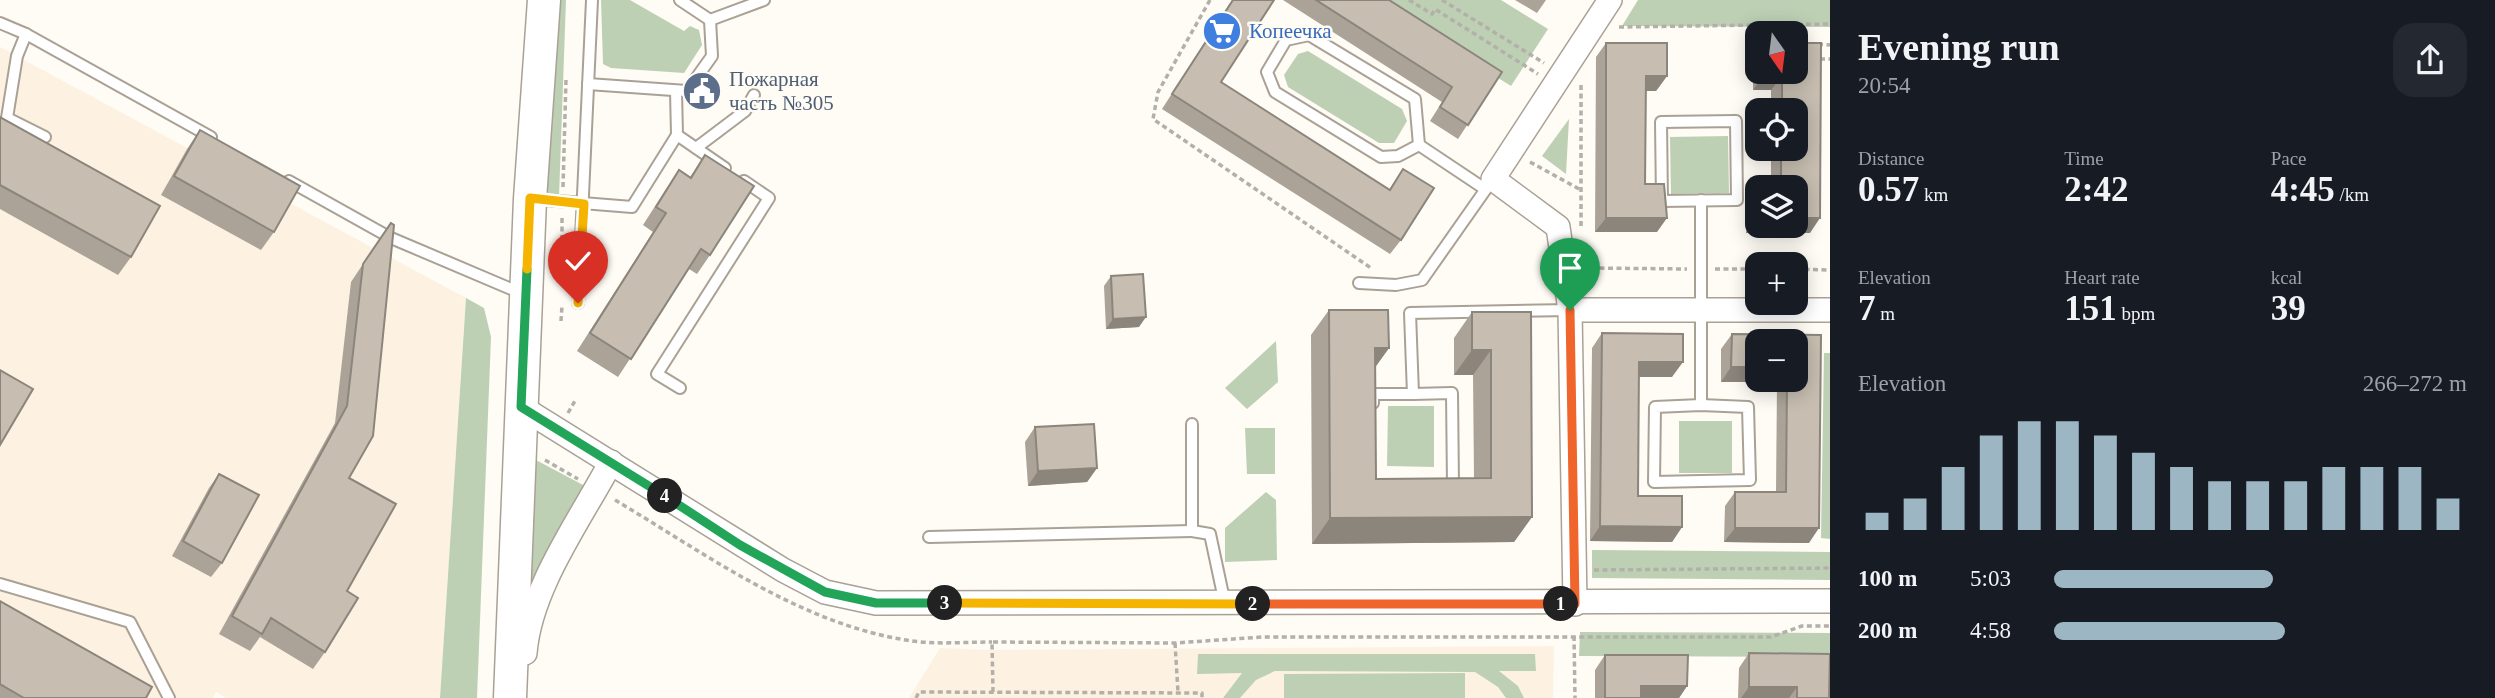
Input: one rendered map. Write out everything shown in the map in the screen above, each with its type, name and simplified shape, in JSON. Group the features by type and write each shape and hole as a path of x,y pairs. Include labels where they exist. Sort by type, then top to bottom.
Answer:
{"main road":[{"path":"510,698 530,198 544,0"}],"street":[{"path":"1575,604 1570,310 1558,227 1489,184 1566,77 1610,0"},
{"path":"1570,310 1830,310"},
{"path":"521,407 740,545 825,592 876,603 1575,604 1830,601"},
{"path":"521,698 527,630 541,591 611,462"}],"lane":[{"path":"578,303 592,0"},
{"path":"681,0 710,20"},
{"path":"710,20 764,0"},
{"path":"588,83 687,92 712,56 710,20"},
{"path":"0,23 26,34 221,143"},
{"path":"26,34 17,56 7,118 45,137"},
{"path":"1309,35 1415,99 1419,145 1398,156 1381,157 1275,92 1267,72 1286,40 1309,35"},
{"path":"530,198 562,203 632,207 677,135 676,91"},
{"path":"696,148 745,111 754,95"},
{"path":"1737,121 1737,200 1701,200 1662,201 1661,122 1737,121"},
{"path":"677,135 769,198 657,374 680,388"},
{"path":"1359,283 1396,285 1422,280 1489,184 1419,145"},
{"path":"282,177 391,238 526,295"},
{"path":"1701,200 1701,405"},
{"path":"1413,394 1410,313 1570,310"},
{"path":"1373,420 1373,394 1452,393 1453,485 1440,485"},
{"path":"1701,405 1748,407 1749,480 1654,482 1655,407 1701,405"},
{"path":"1192,424 1192,531"},
{"path":"929,537 1192,531 1210,534 1225,604"},
{"path":"0,584 131,622 169,698"}],"path":[{"path":"1210,0 1158,92 1153,119 1396,285"},
{"path":"1409,0 1432,14 1435,9 1566,77"},
{"path":"1442,0 1566,77"},
{"path":"1609,27 1830,24"},
{"path":"1814,52 1814,44 1830,45"},
{"path":"1813,59 1830,59"},
{"path":"562,282 567,68"},
{"path":"1566,77 1582,208"},
{"path":"1522,158 1581,190"},
{"path":"1591,268 1745,269"},
{"path":"1808,269 1830,270"},
{"path":"561,321 562,295"},
{"path":"1588,570 1830,568"},
{"path":"993,692 992,642 1175,643 1263,638 1574,636 1771,637 1801,625 1830,626"},
{"path":"1574,636 1574,698"},
{"path":"1175,643 1178,692"},
{"path":"916,698 919,692 1178,692 1202,693 1202,698"}],"shaded area":[{"path":"0,47 466,298 440,698 226,698 216,692 213,698 0,698"},
{"path":"1554,646 1553,698 909,698 940,648 992,650"}],"green space":[{"path":"555,0 566,0 559,197 544,193"},
{"path":"601,0 630,0 684,31 690,26 699,30 702,45 684,73 611,68 603,64"},
{"path":"1373,0 1501,0 1548,29 1511,86"},
{"path":"1638,0 1830,0 1830,27 1808,27 1808,21 1745,21 1745,27 1622,26"},
{"path":"1308,51 1402,109 1407,121 1394,143 1379,143 1288,87 1284,75 1298,54"},
{"path":"1569,119 1566,174 1542,156"},
{"path":"1728,136 1729,193 1671,194 1670,137"},
{"path":"466,298 484,308 491,337 477,698 440,698"},
{"path":"1276,341 1278,382 1247,409 1225,388"},
{"path":"1824,353 1830,353 1830,539 1821,538"},
{"path":"1388,406 1434,406 1434,467 1387,466"},
{"path":"1679,421 1732,421 1732,473 1679,473"},
{"path":"1245,428 1275,428 1275,474 1247,474"},
{"path":"534,459 585,486 526,597"},
{"path":"1266,492 1276,500 1277,560 1225,562 1225,528"},
{"path":"1592,550 1830,552 1830,580 1592,578"},
{"path":"1580,632 1830,633 1830,657 1579,656"},
{"path":"1198,654 1535,654 1536,671 1499,671 1518,686 1524,698 1506,698 1498,687 1475,672 1275,671 1256,680 1240,698 1223,698 1242,673 1197,674"},
{"path":"1465,673 1465,698 1284,698 1284,674"}],"building":[{"path":"1233,0 1274,0 1221,82 1390,190 1403,169 1434,188 1401,240 1172,94"},
{"path":"1316,0 1389,0 1502,72 1468,125 1440,107 1452,87"},
{"path":"1606,43 1667,43 1667,76 1646,76 1645,184 1664,184 1667,218 1606,218"},
{"path":"1808,43 1821,43 1820,218 1808,218 1808,175 1781,175 1781,161 1808,161 1808,98 1782,98 1782,84 1808,84"},
{"path":"0,117 160,206 131,257 0,185"},
{"path":"200,130 300,186 274,232 174,176"},
{"path":"705,155 754,186 710,255 701,249 631,359 590,333 666,213 656,207 679,170 691,178"},
{"path":"391,223 394,225 373,436 349,478 396,504 347,591 358,598 325,652 271,618 262,634 232,616 347,406 363,264"},
{"path":"1143,274 1146,317 1113,319 1111,276"},
{"path":"1329,310 1388,310 1389,348 1375,348 1376,479 1491,478 1491,350 1472,350 1472,312 1531,312 1532,517 1330,518"},
{"path":"1602,333 1683,334 1683,362 1639,362 1638,496 1682,496 1682,527 1600,526"},
{"path":"1732,334 1745,334 1745,367 1731,367"},
{"path":"1808,335 1821,335 1819,528 1735,528 1735,492 1786,492 1787,392 1808,392"},
{"path":"0,370 33,389 0,445"},
{"path":"1094,424 1097,468 1038,471 1035,427"},
{"path":"219,474 259,495 222,563 183,541"},
{"path":"0,601 152,687 146,698 24,698 0,684"},
{"path":"1749,653 1830,654 1829,698 1797,698 1797,687 1749,687"},
{"path":"1605,655 1688,655 1687,686 1641,686 1641,698 1605,698"}],"place":[{"name":"Копеечка","path":"1222,31"},
{"name":"Пожарная часть №305","path":"702,91"}],"route":[{"path":"578,303 584,204 530,198 521,407 783,570 825,592 876,603 1575,604 1570,310"}]}
